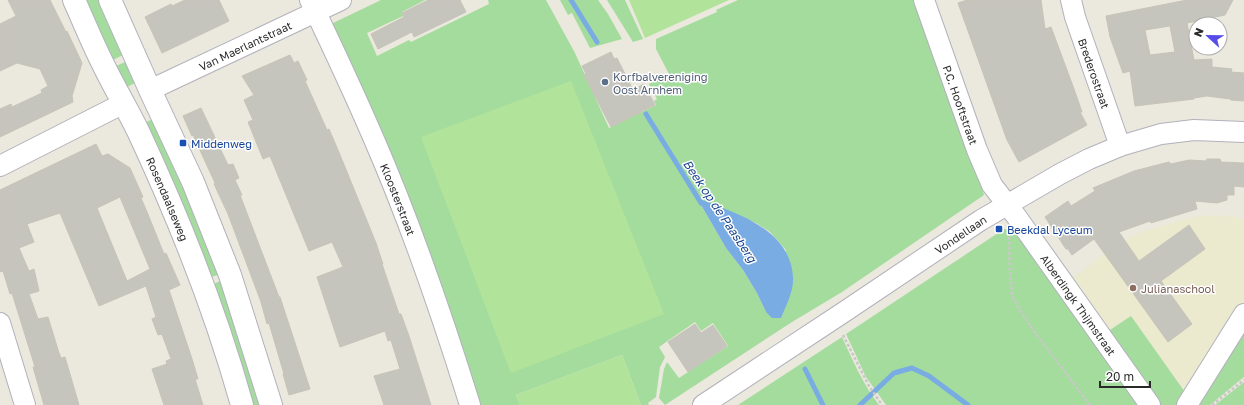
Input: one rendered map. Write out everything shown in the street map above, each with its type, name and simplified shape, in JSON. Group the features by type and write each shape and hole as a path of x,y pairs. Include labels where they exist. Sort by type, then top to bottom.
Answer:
{"street":[{"name":"Rosendaalseweg","path":"74,0 102,63 124,103 165,192 203,285 242,405"},
{"path":"110,0 193,182 230,275 271,405"},
{"name":"Van Maerlantstraat","path":"150,90 313,6 341,0"},
{"name":"P.C. Hooftstraat","path":"924,0 977,150 992,185 1011,210"},
{"name":"Brederostraat","path":"1070,0 1120,146"},
{"name":"Kloosterstraat","path":"313,6 374,138 403,211 470,405"},
{"path":"0,166 150,90"},
{"name":"Vondellaan","path":"703,405 835,318 1011,210 1028,193 1089,158 1120,146 1161,134 1194,130 1244,132"},
{"name":"Alberdingk Thijmstraat","path":"1011,210 1150,405"},
{"path":"1187,405 1244,314"},
{"path":"0,323 25,405"}],"path":[{"path":"1011,210 1008,244 1012,295 1036,334 1090,405"},
{"path":"835,318 869,386 882,405"},
{"path":"1212,405 1244,380"}],"shaded area":[{"path":"1215,215 1244,218 1244,306 1187,395 1131,316 1107,332 1070,280 1118,244 1138,233 1193,217"}],"green space":[{"path":"81,0 103,0 127,53 109,62"},
{"path":"381,0 425,0 402,12 403,16 367,33 377,56 409,40 411,42 489,4 488,0 546,0 575,53 609,128 656,105 654,101 657,99 649,84 669,74 656,49 656,39 717,12 716,10 738,0 916,0 979,177 984,195 842,292 792,322 665,405 659,398 664,369 667,362 679,378 728,346 713,323 701,331 695,322 659,347 665,357 660,367 656,397 648,403 649,405 641,405 622,355 516,395 520,405 477,405 329,25","holes":["697,198 756,223 770,232 786,250 766,312 757,293 743,270 726,248"]},
{"path":"560,0 598,0 622,39 590,48 572,13 568,15"},
{"path":"607,0 625,0 643,39 633,42"},
{"path":"629,0 729,0 645,38"},
{"path":"130,60 135,83 127,87 111,68"},
{"path":"571,81 664,314 511,373 421,137"},
{"path":"155,118 223,273 209,278 142,124"},
{"path":"1004,229 1015,231 1143,405 886,405 866,377 846,334"},
{"path":"225,279 266,405 248,405 211,285"},
{"path":"1131,316 1187,395 1180,405 1159,405 1107,332"},
{"path":"1244,323 1244,377 1210,405 1194,405"},
{"path":"842,337 863,381 879,405 738,405"},
{"path":"622,355 641,405 520,405 516,395"},
{"path":"1244,382 1244,405 1215,405"}],"water":[{"path":"697,198 728,210 758,225 771,234 782,246 790,260 793,282 789,298 781,318 772,318 766,312 757,293 743,270 726,248"}],"building":[{"path":"8,0 50,0 82,63 72,96 73,102 0,137 0,109 11,104 12,107 42,93 41,90 48,86 40,69 17,63 0,71 0,24 16,16"},
{"path":"185,0 219,0 229,21 162,53 145,17 171,4 172,6"},
{"path":"428,0 460,0 466,12 414,37 412,32 378,49 371,34 404,17 402,13"},
{"path":"967,0 1041,0 1045,29 1051,27 1082,112 1080,112 1087,125 1019,162 1007,140 958,3"},
{"path":"1187,0 1233,0 1225,15 1188,16 1188,56 1193,56 1194,60 1212,59 1212,67 1232,69 1231,72 1244,73 1244,101 1207,96 1135,106 1130,71 1123,73 1110,37 1106,16","holes":["1170,26 1175,52 1150,55 1145,30"]},
{"path":"611,52 614,59 617,58 633,90 644,84 655,105 611,127 584,75 586,74 582,66"},
{"path":"290,55 294,63 298,61 307,80 305,81 327,130 329,129 376,243 399,314 401,314 409,336 431,405 384,405 374,376 400,369 391,340 388,341 385,331 340,347 317,277 343,267 332,242 309,251 270,156 263,159 248,122 253,120 244,100 254,95 242,76"},
{"path":"201,108 228,165 233,164 239,178 235,180 242,195 240,195 280,297 310,389 289,395 269,323 267,324 261,302 228,214 183,116"},
{"path":"96,144 102,156 108,154 130,168 143,197 141,198 164,254 166,253 180,285 169,290 193,362 198,379 195,379 203,405 164,405 152,369 167,364 166,361 171,359 162,334 158,335 152,319 156,317 146,286 99,306 60,213 27,224 34,242 19,248 29,271 34,269 39,291 29,294 38,319 48,317 61,358 65,357 79,405 44,405 33,367 35,367 12,293 10,294 3,271 0,272 0,190","holes":["120,197 150,269 127,281 97,208"]},
{"path":"1207,159 1220,159 1221,162 1244,163 1244,187 1234,186 1234,195 1227,195 1227,200 1217,203 1195,201 1197,209 1151,223 1150,221 1119,232 1139,261 1189,225 1205,249 1161,281 1192,324 1168,342 1094,239 1072,255 1068,249 1066,249 1045,217 1068,201 1071,206 1095,191 1093,188 1134,171 1169,162 1171,164 1189,160 1206,161"},
{"path":"695,324 701,333 713,325 727,346 688,372 668,342"}],"waterway":[{"name":"Beek op de Paasberg","path":"571,0 597,42"},
{"name":"Beek op de Paasberg","path":"646,114 701,203"},
{"name":"Beek op de Paasberg","path":"860,405 894,373 912,368 929,376 968,405"},
{"name":"Beek op de Paasberg","path":"805,369 823,405"}],"place":[{"name":"Korfbalvereniging Oost Arnhem","path":"605,82"},
{"name":"Middenweg","path":"183,143"},
{"name":"Beekdal Lyceum","path":"999,229"},
{"name":"Julianaschool","path":"1133,288"}]}
